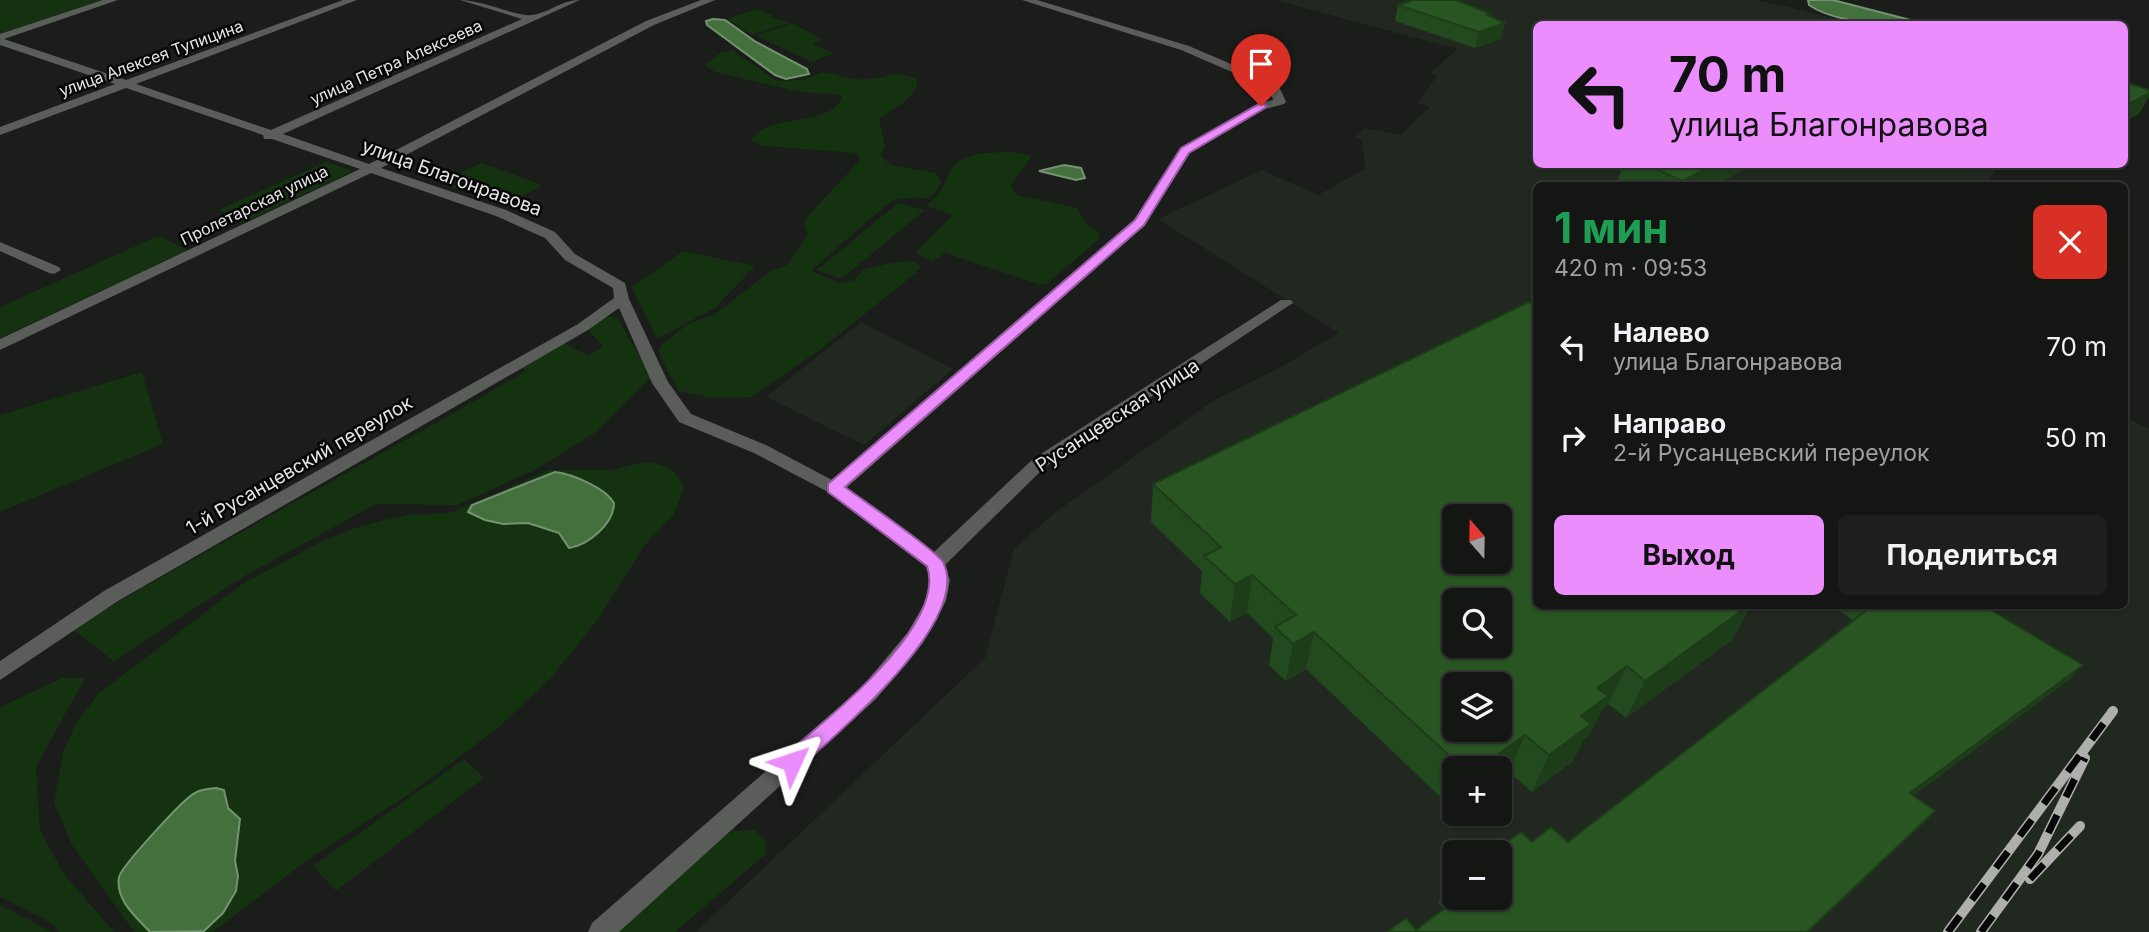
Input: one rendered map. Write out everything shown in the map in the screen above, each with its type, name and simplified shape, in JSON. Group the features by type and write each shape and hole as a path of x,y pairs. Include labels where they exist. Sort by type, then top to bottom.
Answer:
{"street":[{"path":"0,39 113,0"},
{"name":"улица Алексея Тупицина","path":"0,131 352,0"},
{"path":"465,0 532,19"},
{"name":"улица Петра Алексеева","path":"268,136 575,0"},
{"name":"Пролетарская улица","path":"0,345 368,169 650,23 710,0"},
{"path":"834,488 1139,223 1185,150 1261,106 1280,102 1274,86 1185,48 1027,0"},
{"name":"улица Благонравова","path":"0,39 268,136 501,214 550,235 570,257 620,286 622,299 660,383 685,418 760,449 834,488 934,563"},
{"path":"0,246 54,270"},
{"name":"1-й Русанцевский переулок","path":"0,672 111,596 583,327 622,299"},
{"name":"Русанцевская улица","path":"934,563 1039,463 1286,303"},
{"path":"601,932 869,693 915,638 936,601 940,580 934,563"}],"shaded area":[{"path":"0,0 103,0 0,34"},
{"path":"1275,0 1755,0 1788,7 1843,21 1533,21 1533,168 1996,168 1989,181 1992,182 1533,182 1533,609 2128,609 2128,418 2149,429 2149,932 696,932 985,658 1014,549 1053,514 1216,399 1277,369 1339,333 1158,219 1262,170 1318,195 1365,169 1362,140 1355,137 1365,128 1400,135 1430,107 1418,103 1437,76 1431,73 1457,49"},
{"path":"1808,0 1833,0 1914,21 1849,20 1809,5"},
{"path":"757,9 772,15 770,17 789,23 752,35 727,19"},
{"path":"725,20 756,42 807,69 809,74 786,79 775,75 707,25 706,21"},
{"path":"792,23 822,39 812,44 834,53 812,62 756,36"},
{"path":"732,50 777,81 802,80 823,72 855,79 896,74 917,79 909,98 879,119 885,146 880,155 891,165 935,173 941,181 933,195 890,203 814,268 813,272 840,283 854,280 864,269 912,261 921,266 916,273 821,349 751,397 713,398 679,391 661,359 659,350 662,344 688,324 715,314 772,270 786,266 808,235 805,219 860,160 857,153 764,146 750,141 771,126 827,112 837,106 842,95 800,92 715,72 705,65 721,52"},
{"path":"1014,152 1032,156 1011,186 1017,195 1077,208 1087,225 1100,233 1098,240 1047,284 1041,285 945,253 932,262 915,252 953,215 926,206 939,193 956,164 962,159 979,154"},
{"path":"326,162 353,171 245,222 218,210"},
{"path":"481,163 540,184 541,187 504,204 445,185 448,178"},
{"path":"1064,165 1081,168 1085,178 1076,180 1039,171"},
{"path":"898,203 925,210 841,279 817,270"},
{"path":"158,236 188,250 0,338 0,307"},
{"path":"683,251 755,266 715,308 657,339 632,287"},
{"path":"605,317 617,317 651,377 596,432 535,470 457,505 376,504 243,577 114,661 72,629 526,371 521,367 563,342 588,356 603,347 587,328"},
{"path":"861,322 953,369 864,445 766,397"},
{"path":"142,372 163,444 0,512 0,415"},
{"path":"643,462 657,464 673,471 684,487 674,514 644,546 599,618 551,678 497,729 411,793 313,856 213,932 202,932 216,922 238,876 235,861 240,819 228,808 226,795 216,788 195,793 176,809 158,832 123,867 132,914 150,932 134,932 72,845 54,803 63,752 76,723 98,694 241,585 324,540 361,526 406,515 450,513 549,470 611,470","holes":["555,472 597,489 614,508 601,531 580,544 563,542 563,536 559,533 528,523 503,524 468,512 472,505"]},
{"path":"555,472 588,483 604,492 614,503 605,526 584,543 569,548 559,533 528,523 503,524 485,520 468,512 472,505"},
{"path":"62,678 85,678 36,767 40,830 64,874 114,932 60,932 48,921 0,897 0,707"},
{"path":"464,759 484,778 336,891 313,866"},
{"path":"216,788 224,790 228,808 240,819 235,861 238,876 236,891 223,913 204,931 150,932 123,901 119,877 141,847 189,798 200,791"},
{"path":"755,830 766,841 765,855 675,932 615,932 704,851 732,831"},
{"path":"0,905 52,932 0,932"}],"building":[{"path":"1414,0 1456,0 1491,14 1487,15 1505,23 1479,32 1398,5"},
{"path":"2128,83 2149,90 2149,93 2128,104"},
{"path":"1654,168 1708,168 1682,181"},
{"path":"1529,302 1533,304 1533,609 1744,609 1645,681 1627,666 1597,688 1608,696 1581,716 1591,724 1549,755 1525,735 1496,756 1450,756 1314,632 1293,644 1275,627 1296,615 1252,575 1235,584 1204,556 1221,547 1153,484"},
{"path":"1868,609 1989,609 2083,665 1910,793 1935,811 1807,932 1387,932 1406,918 1416,930 1442,910 1512,910 1513,856 1510,840 1521,832 1532,842 1551,827 1568,842"}],"railway":[{"path":"1948,932 2113,711"},
{"path":"1981,932 2038,854 2085,758"},
{"path":"2030,879 2080,826"}],"route":[{"path":"792,762 869,693 915,638 936,601 940,580 934,563 910,542 834,488 1139,223 1152,207 1174,164 1185,150 1261,106"}]}
